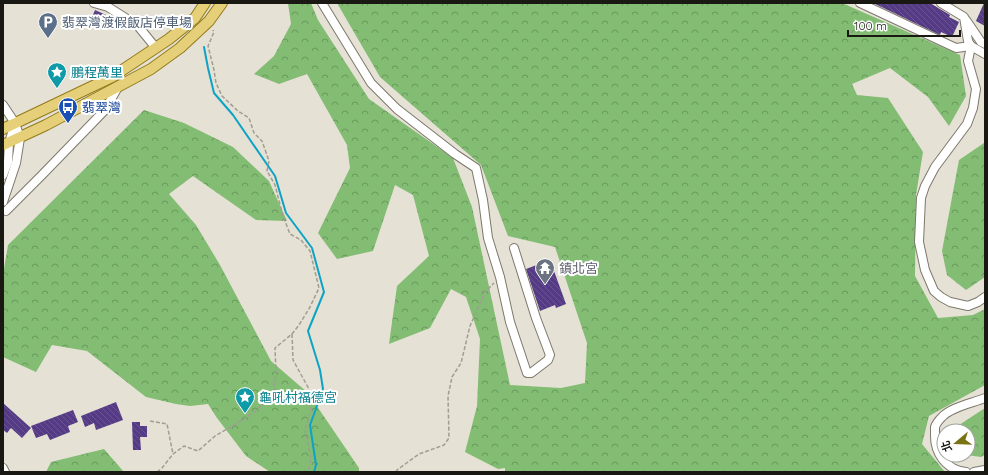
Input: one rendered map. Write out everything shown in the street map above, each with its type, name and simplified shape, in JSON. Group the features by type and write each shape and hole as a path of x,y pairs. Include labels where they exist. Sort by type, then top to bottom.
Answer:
{"main road":[{"path":"3,129 112,77 169,40 195,18 205,3"},
{"path":"6,144 46,125 151,69 180,48 209,21 222,3"}],"street":[{"path":"94,3 108,7 138,26 156,48"},
{"path":"322,3 371,83 397,109 455,154 476,168 483,200 488,238 500,277 510,322 527,373 531,373 548,360 550,355 536,318 514,248"},
{"path":"860,3 956,48 971,46"},
{"path":"940,3 964,17 981,42 985,44"},
{"path":"964,17 968,41 971,46 985,54"},
{"path":"971,46 968,61 976,89 973,108 967,124 935,167 925,186 921,198 919,242 925,270 934,291 941,297 950,302 968,306 985,298"},
{"path":"6,211 42,176 105,110 118,87"},
{"path":"3,105 15,123 20,138 16,163 3,202"},
{"path":"3,175 8,162 6,144 15,123"},
{"path":"966,472 959,471 948,465 939,455 934,441 935,426 943,416 952,410 985,398"},
{"path":"3,468 5,472"},
{"path":"974,472 985,470"}],"path":[{"path":"157,472 173,454 184,446 198,451 215,436 251,414 273,396 276,372 275,348 292,334 299,325 319,288 310,251 301,240 290,234 283,216 276,185 267,172 269,161 262,141 254,132 249,118 238,111 222,96 216,83 208,46 214,32 209,21"},
{"path":"396,472 419,454 444,445 449,438 448,396 452,376 461,363 470,326 486,292 500,277"},
{"path":"292,334 293,360 309,389 312,400 310,414 305,430 311,458 308,472"},
{"path":"150,421 167,424 173,454"}],"green space":[{"path":"288,3 311,3 318,20 369,99 453,158 472,207 510,385 561,388 585,383 587,343 555,247 508,236 481,165 380,77 337,3 842,3 960,55 966,96 949,126 928,97 890,68 852,84 857,95 888,98 923,152 916,195 915,276 938,318 973,315 985,309 985,385 929,416 922,444 936,463 945,472 505,472 505,468 498,469 465,452 477,406 480,339 466,297 451,289 430,328 389,344 397,286 429,256 413,195 395,185 373,251 337,259 318,233 350,168 347,145 307,74 279,84 254,74 274,56 291,24"},
{"path":"144,110 184,123 233,147 269,181 287,221 256,220 193,176 169,194 196,225 220,265 271,361 308,393 359,468 359,472 270,472 246,456 208,404 190,406 146,397 87,351 52,345 36,372 3,357 3,275 8,245"},
{"path":"984,143 985,277 966,290 947,275 942,251 959,160"},
{"path":"985,408 985,455 981,457 976,456 976,423 962,423"},
{"path":"104,449 124,472 46,472 51,462"}],"building":[{"path":"873,3 930,3 950,15 949,17 959,22 952,37 941,32 940,35"},
{"path":"985,3 985,26 976,21"},
{"path":"95,10 106,15 103,26 91,20"},
{"name":"鎮北宮","path":"550,260 566,304 556,308 555,305 540,311 526,269"},
{"path":"116,402 123,420 96,430 94,423 85,427 81,416"},
{"path":"3,403 31,428 22,438 11,428 7,433 3,430"},
{"path":"73,410 78,422 68,426 70,432 50,440 47,434 36,438 31,426"},
{"path":"132,422 140,422 140,426 147,426 147,437 140,437 141,450 133,450"}],"waterway":[{"path":"204,47 214,93 233,115 275,176 286,213 312,248 324,292 308,331 320,370 323,389 310,425 316,465 314,472"}],"place":[{"name":"翡翠灣渡假飯店停車場","path":"48,39"},
{"name":"鵬程萬里","path":"57,89"},
{"name":"翡翠灣","path":"68,124"},
{"name":"鎮北宮","path":"545,285"},
{"name":"龜吼村福德宮","path":"245,414"}]}
